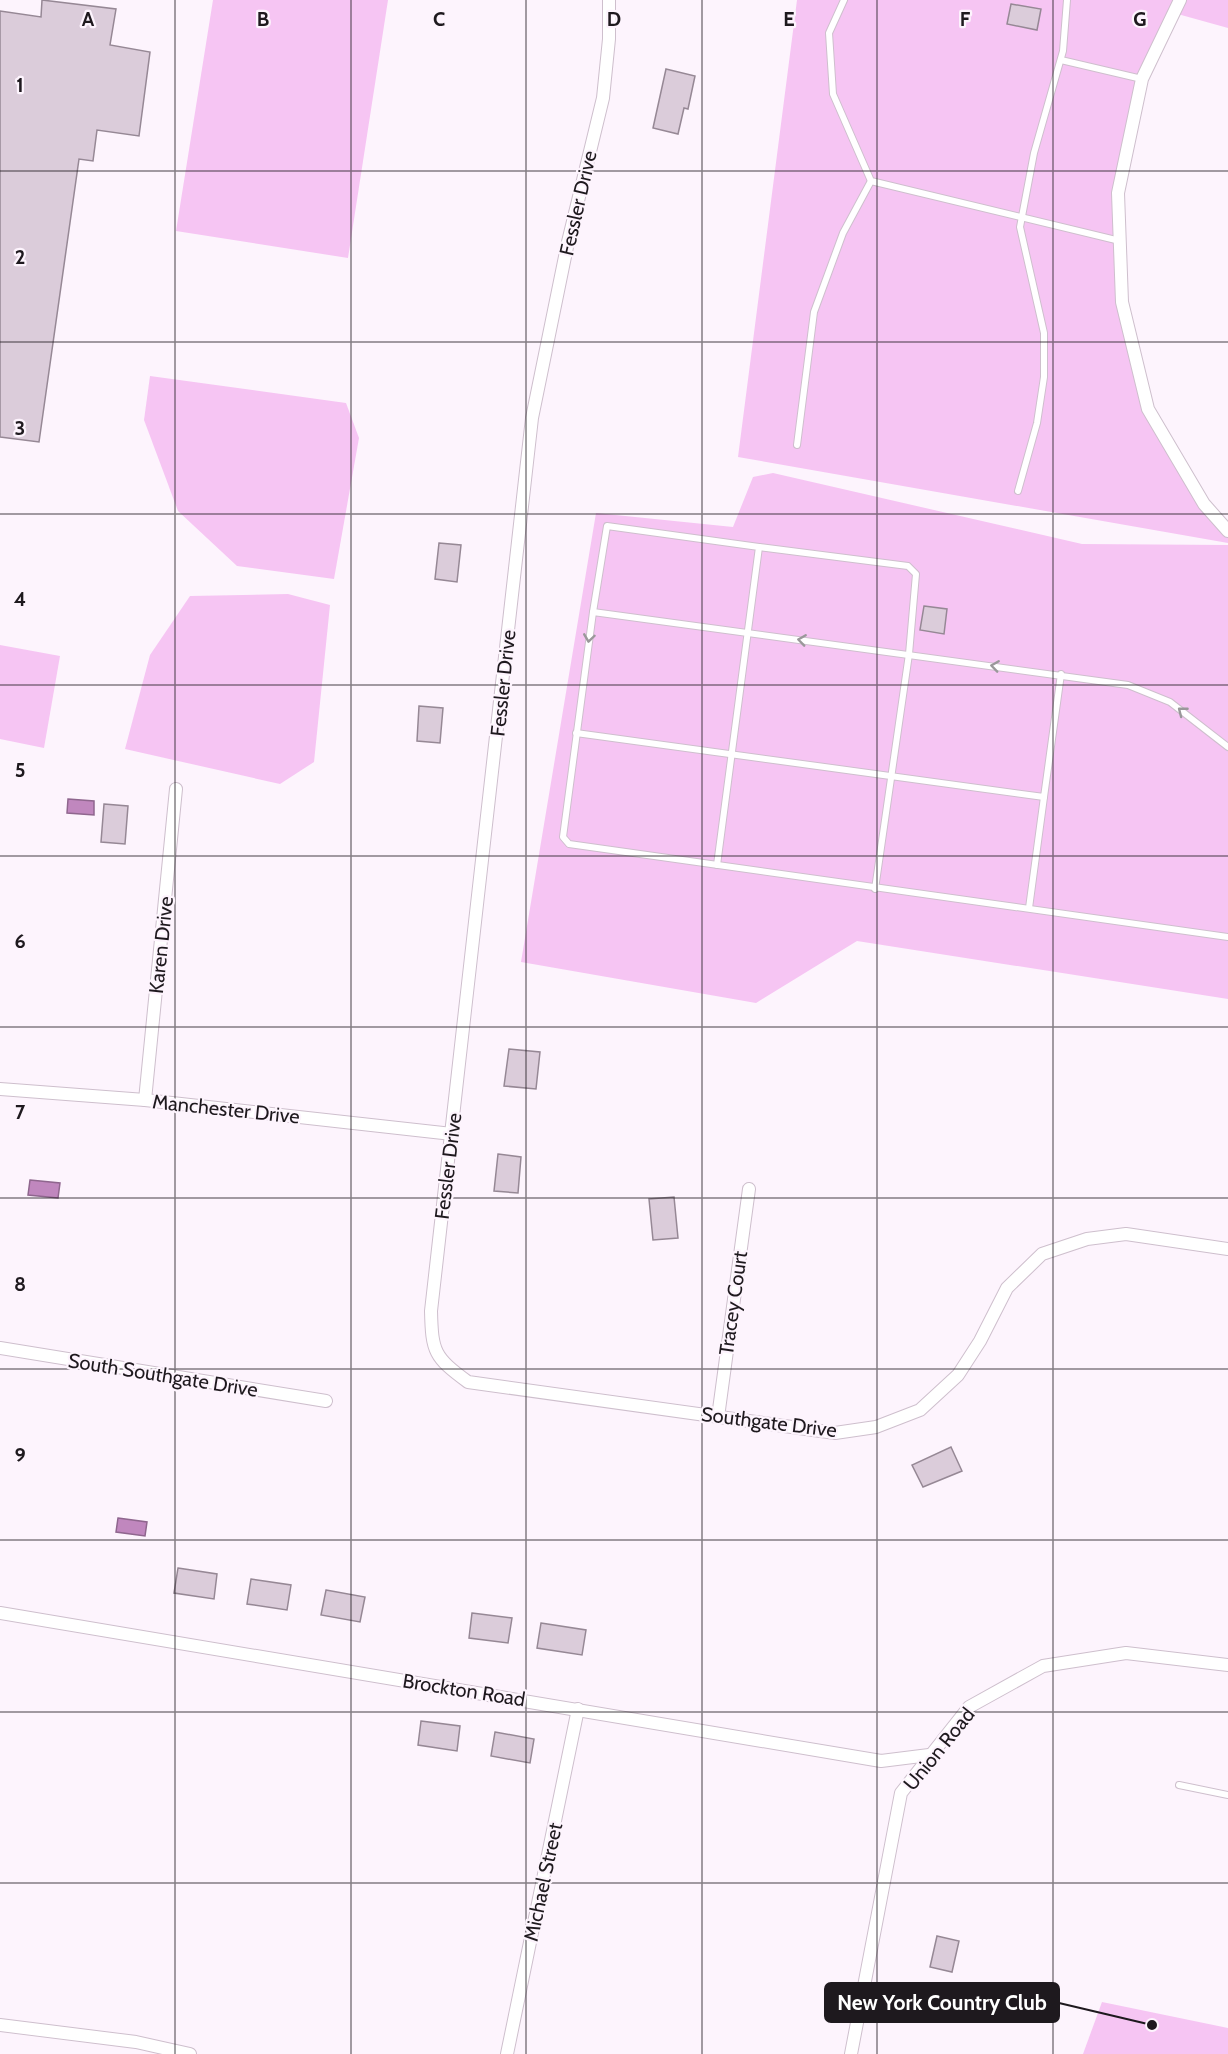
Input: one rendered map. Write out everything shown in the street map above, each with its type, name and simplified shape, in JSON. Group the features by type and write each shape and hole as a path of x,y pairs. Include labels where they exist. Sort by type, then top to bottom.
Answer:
{"street":[{"name":"Fessler Drive","path":"447,1366 432,1344 431,1311 532,418 567,242 603,98 609,39 609,0"},
{"path":"1180,0 1142,79 1118,193 1122,302 1148,409 1204,504 1228,531"},
{"name":"Karen Drive","path":"145,1100 176,789"},
{"name":"Manchester Drive","path":"0,1089 145,1100 452,1134"},
{"name":"Tracey Court","path":"718,1417 749,1189"},
{"name":"Southgate Drive","path":"447,1366 468,1383 835,1433 876,1427 921,1410 957,1375 980,1341 1007,1288 1042,1254 1087,1239 1126,1234 1228,1249"},
{"name":"South Southgate Drive","path":"0,1348 326,1401"},
{"name":"Brockton Road","path":"0,1613 881,1761 929,1755"},
{"name":"Union Road","path":"851,2054 901,1793 969,1707 1043,1666 1126,1653 1228,1665"},
{"name":"Michael Street","path":"507,2054 578,1709"},
{"path":"0,2025 136,2042 190,2054"}],"lane":[{"path":"844,0 829,33 833,94 871,182"},
{"path":"1018,491 1037,423 1044,377 1044,333 1020,227 1034,153 1061,60 1067,0"},
{"path":"1061,60 1142,79"},
{"path":"871,182 1120,242"},
{"path":"797,445 814,312 843,233 871,182"},
{"path":"875,889 909,654 916,574 913,568 607,525 563,837 569,844 875,889 1029,908 1228,937"},
{"path":"717,865 759,547"},
{"path":"593,612 1061,674 1128,686 1153,693 1170,702 1228,747"},
{"path":"1029,908 1061,674"},
{"path":"576,734 1044,797"},
{"path":"1179,1785 1228,1794"}],"shaded area":[{"path":"213,0 388,0 348,258 176,231"},
{"path":"797,0 1228,0 1228,28 1174,13 1142,79 1118,193 1122,302 1148,409 1228,531 1228,543 738,457"},
{"path":"150,376 346,403 359,438 334,579 237,566 178,511 144,420"},
{"path":"773,473 1082,544 1228,545 1228,999 857,941 756,1003 521,962 596,513 733,527 753,477"},
{"path":"288,594 330,605 314,762 280,784 125,749 150,655 190,596"},
{"path":"0,645 60,656 44,748 0,739"},
{"path":"68,799 94,801 94,815 67,813"},
{"path":"30,1180 60,1183 58,1198 28,1195"},
{"path":"118,1518 147,1522 145,1536 116,1532"},
{"path":"1102,2002 1228,2028 1228,2054 1083,2054"}],"building":[{"path":"42,0 116,9 110,45 150,52 139,136 97,130 93,161 79,159 39,442 0,437 0,11 41,17"},
{"path":"1011,4 1041,9 1037,30 1007,24"},
{"path":"666,69 695,76 688,109 684,108 678,134 653,128"},
{"path":"439,543 461,545 457,582 435,579"},
{"path":"924,606 947,609 944,634 920,630"},
{"path":"419,706 443,708 440,743 417,741"},
{"path":"104,804 128,806 125,844 101,842"},
{"path":"509,1049 540,1052 536,1089 504,1086"},
{"path":"498,1154 521,1157 518,1193 494,1191"},
{"path":"674,1197 678,1238 653,1240 649,1199"},
{"path":"951,1447 962,1471 923,1487 912,1465"},
{"path":"178,1568 217,1574 214,1599 174,1593"},
{"path":"251,1579 291,1585 287,1610 247,1604"},
{"path":"326,1590 365,1597 360,1622 321,1615"},
{"path":"472,1613 512,1618 508,1643 469,1638"},
{"path":"541,1623 586,1630 582,1655 537,1648"},
{"path":"421,1721 460,1726 457,1751 418,1745"},
{"path":"495,1732 534,1739 530,1763 491,1756"},
{"path":"937,1936 959,1941 952,1972 930,1967"}],"place":[{"name":"New York Country Club","path":"1152,2025"}]}
